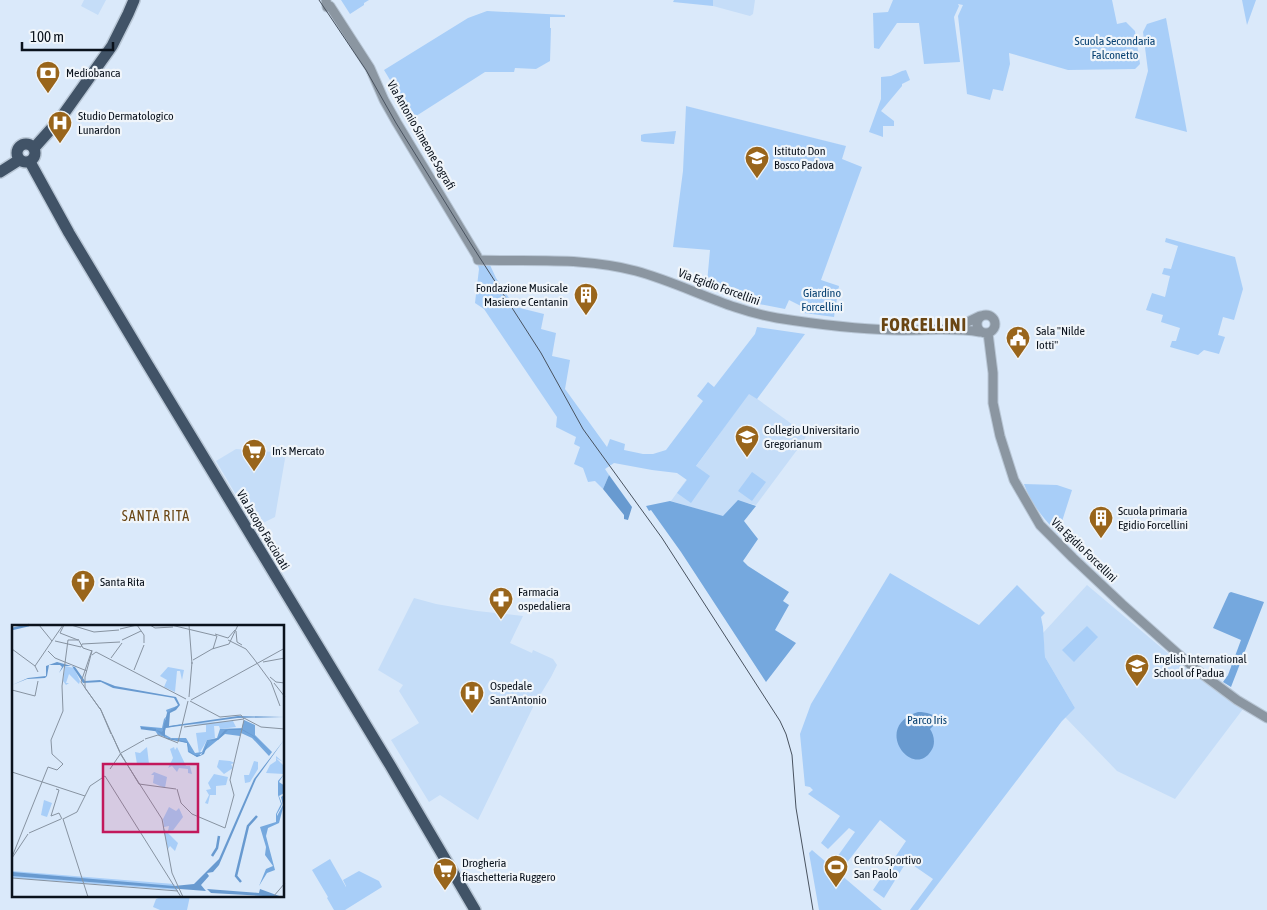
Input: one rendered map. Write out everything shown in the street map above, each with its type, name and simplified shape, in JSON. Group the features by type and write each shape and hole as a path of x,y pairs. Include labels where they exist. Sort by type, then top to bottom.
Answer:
{"main road":[{"path":"34,148 60,120 112,46 133,0"},
{"path":"0,172 34,158 36,156 34,148 28,144 22,146 17,154 25,161"},
{"name":"Via Jacopo Facciolati","path":"25,161 390,765 475,910"}],"street":[{"name":"Via Antonio Simeone Sografi","path":"326,0 327,7 330,6 370,68 396,122 478,260"},
{"name":"Via Egidio Forcellini","path":"478,260 569,261 629,270 673,283 744,311 790,320 846,327 895,330 953,329 984,332 993,373 993,403 1000,436 1014,480 1040,525 1122,604 1194,668 1237,700 1267,718"},
{"path":"987,314 994,320 994,327 993,330 984,332 976,326 976,323 980,316 987,314"},
{"name":"Via Egidio Forcellini","path":"953,329 980,316"}],"shaded area":[{"path":"84,0 106,0 98,15 81,6"},
{"path":"713,0 755,0 753,14 750,16 713,6"},
{"name":"Collegio Universitario Gregorianum","path":"749,393 807,435 797,450 756,505 738,501 723,517 671,501"},
{"name":"In's Mercato","path":"236,449 286,453 275,517 255,527 216,461"},
{"path":"609,475 632,507 628,520 624,519 624,515 603,489"},
{"path":"738,500 756,506 744,521 758,539 743,561 789,592 783,601 789,605 775,630 796,643 766,682 681,552 651,510 649,511 646,506 670,501 723,516"},
{"name":"English International School of Padua","path":"1087,585 1189,671 1243,709 1175,799 1117,771 1065,717 1075,708 1045,657 1043,633"},
{"path":"1231,592 1264,602 1231,687 1223,682 1228,675 1241,640 1213,628"},
{"name":"Ospedale Sant'Antonio","path":"414,598 477,611 523,616 510,643 532,653 533,650 553,659 557,665 534,705 478,820 440,795 429,802 391,740 419,723 399,691 403,685 378,670"},
{"path":"918,712 930,714 939,720 930,729 934,740 931,751 923,758 915,759 907,755 900,748 897,739 898,728 904,719"}],"green space":[{"path":"341,0 369,0 350,14"},
{"path":"674,0 713,0 713,6 673,2"},
{"name":"Scuola Secondaria Falconetto","path":"893,0 1112,0 1117,24 1126,22 1135,31 1140,64 1135,69 1068,70 1009,53 1010,64 1003,91 993,89 990,100 967,94 958,16 963,5 958,4 959,6 954,17 960,62 924,64 919,23 897,23 879,49 874,48 873,13 888,12"},
{"path":"1242,0 1256,0 1247,25"},
{"path":"487,11 565,15 565,17 550,17 550,61 536,69 515,68 514,72 485,72 413,118 384,70 468,18"},
{"path":"1166,18 1187,132 1135,118 1148,71 1143,32 1147,24"},
{"path":"906,70 910,80 902,84 881,111 894,121 894,126 883,126 883,137 869,132 881,99 881,77 891,76"},
{"name":"Giardino Forcellini","path":"686,106 846,146 842,159 862,167 821,280 839,286 834,317 804,313 805,308 789,300 785,309 759,304 730,295 707,283 710,250 673,247 683,171"},
{"path":"676,131 674,144 641,141 641,135 644,134"},
{"path":"1166,238 1235,257 1243,289 1234,320 1223,317 1218,335 1225,337 1219,354 1204,350 1198,355 1170,347 1172,341 1176,341 1180,328 1161,322 1163,315 1146,310 1152,293 1165,297 1170,276 1162,274 1164,268 1171,269 1178,246 1165,242"},
{"path":"478,265 490,265 496,278 516,307 544,314 541,329 556,333 552,356 570,360 565,389 607,447 610,439 625,444 624,450 643,454 653,454 666,450 703,401 697,396 708,382 714,387 755,334 757,327 805,334 757,399 749,394 696,466 710,476 691,503 677,493 687,480 677,473 614,463 605,469 609,475 603,489 595,481 588,482 583,468 574,464 580,447 574,444 576,437 556,427 557,417 484,309 475,303"},
{"path":"752,472 766,482 752,501 738,491"},
{"path":"1024,484 1057,485 1072,490 1058,534 1034,505"},
{"name":"Parco Iris","path":"890,573 979,625 1017,585 1045,613 1041,617 1045,657 1075,708 1062,721 918,910 910,910 933,879 907,861 884,898 873,890 906,841 880,820 845,865 837,857 855,832 849,828 828,849 821,843 840,816 808,794 813,790 805,786 800,734 811,704"},
{"path":"1087,626 1098,637 1074,662 1062,650"},
{"name":"Centro Sportivo San Paolo","path":"812,850 882,910 819,910 809,853"},
{"path":"330,859 346,887 343,880 359,871 379,881 382,887 345,910 334,910 312,870"},
{"path":"190,898 187,910 160,910 153,907 156,899"}],"tram line":[{"path":"319,0 366,70 396,123 541,353 583,429 662,538 780,721 792,755 796,808 813,910"}],"place":[{"name":"Mediobanca","path":"48,94"},
{"name":"Studio Dermatologico Lunardon","path":"60,144"},
{"name":"Istituto Don Bosco Padova","path":"757,179"},
{"name":"Fondazione Musicale Masiero e Centanin","path":"586,316"},
{"name":"Sala \"Nilde Iotti\"","path":"1018,359"},
{"name":"Collegio Universitario Gregorianum","path":"747,458"},
{"name":"In's Mercato","path":"254,472"},
{"name":"Scuola primaria Egidio Forcellini","path":"1101,539"},
{"name":"Santa Rita","path":"83,603"},
{"name":"Farmacia ospedaliera","path":"501,620"},
{"name":"English International School of Padua","path":"1137,687"},
{"name":"Ospedale Sant'Antonio","path":"472,714"},
{"name":"Centro Sportivo San Paolo","path":"836,888"},
{"name":"Drogheria fiaschetteria Ruggero","path":"445,891"}],"district":[{"name":"FORCELLINI","path":"924,325"},
{"name":"SANTA RITA","path":"156,516"}]}
